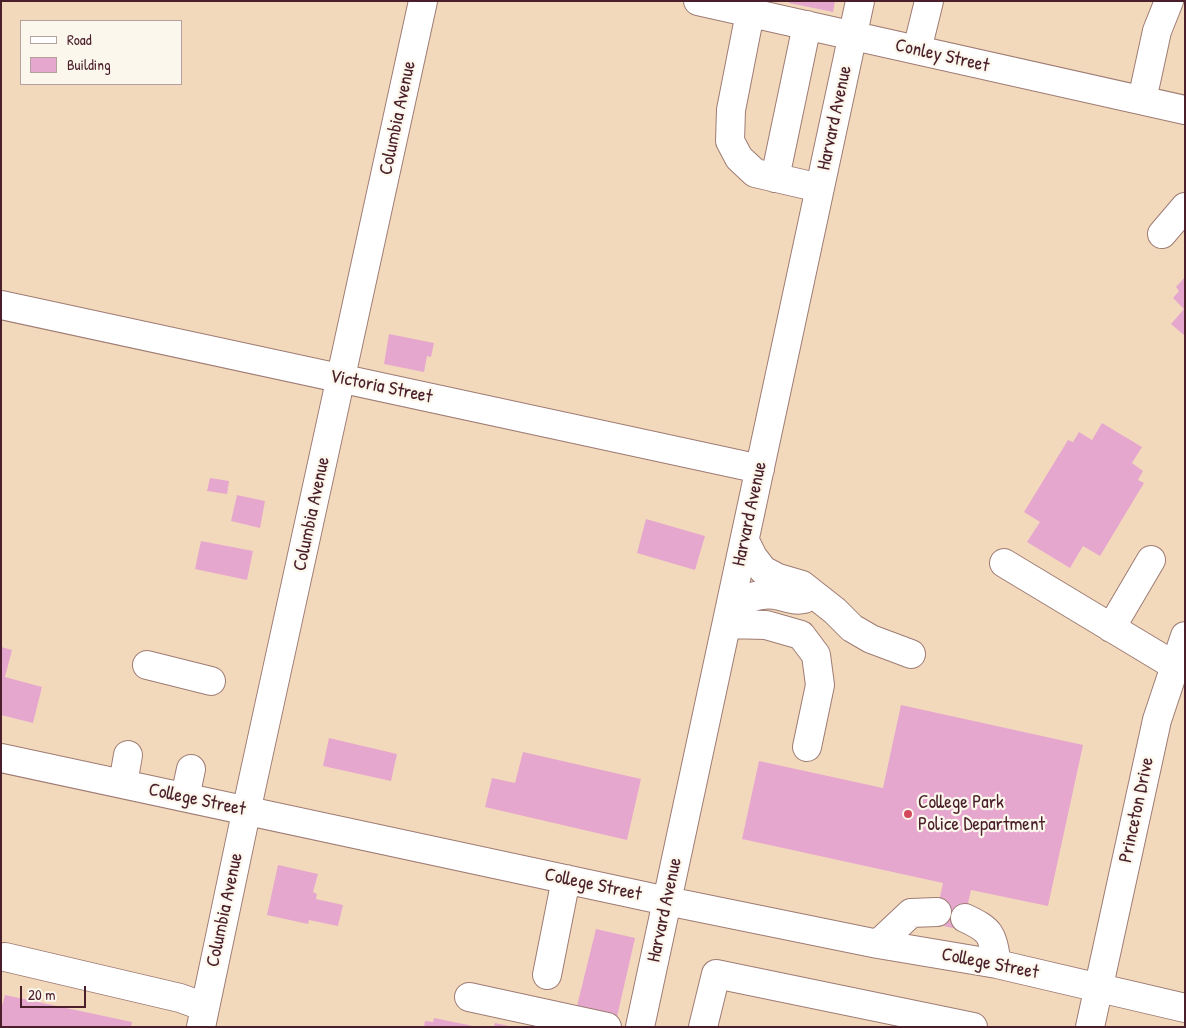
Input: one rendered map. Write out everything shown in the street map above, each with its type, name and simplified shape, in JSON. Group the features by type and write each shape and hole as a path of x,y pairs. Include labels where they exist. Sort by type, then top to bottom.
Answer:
{"street":[{"name":"Columbia Avenue","path":"203,1017 246,810 423,1"},
{"name":"Conley Street","path":"698,1 1185,110"},
{"name":"Harvard Avenue","path":"640,1027 860,1"},
{"path":"917,50 929,1"},
{"path":"1142,100 1157,31 1169,1"},
{"path":"750,13 731,110 730,141 739,158 755,173 820,188"},
{"path":"775,178 807,26"},
{"path":"1162,234 1185,207"},
{"name":"Victoria Street","path":"1,304 760,469"},
{"path":"745,541 763,570 778,578 802,585 835,611 852,628 871,639 911,654"},
{"path":"1111,628 1151,560"},
{"path":"1004,563 1174,666"},
{"path":"807,747 820,685 816,655 802,635 729,616 741,601 762,594 775,594 799,600 816,597"},
{"name":"Princeton Drive","path":"1090,1027 1157,720 1185,636"},
{"path":"147,665 211,681"},
{"path":"123,784 128,756"},
{"name":"College Street","path":"1,758 667,901 878,944 997,964 1185,1008"},
{"path":"185,797 191,769"},
{"path":"547,975 566,879"},
{"path":"878,944 911,913 937,912"},
{"path":"965,918 982,926 992,936 997,964"},
{"path":"5,957 180,998 203,1017"},
{"path":"703,1027 716,974 973,1027"},
{"path":"469,997 607,1027"}],"building":[{"path":"789,1 835,1 833,12 789,3"},
{"path":"1185,277 1185,336 1171,324 1184,309 1173,298 1179,291 1176,287"},
{"path":"389,334 434,343 431,357 427,356 424,372 384,364"},
{"path":"1102,423 1142,447 1132,463 1143,471 1138,480 1144,483 1100,556 1083,546 1070,568 1027,542 1040,522 1024,512 1068,440 1073,442 1079,432 1092,440"},
{"path":"210,478 229,481 227,494 207,491"},
{"path":"237,495 265,501 260,528 231,521"},
{"path":"646,519 705,536 695,570 637,553"},
{"path":"201,541 253,551 247,580 195,569"},
{"path":"1,647 12,650 5,677 42,687 33,723 1,715"},
{"name":"College Park Police Department","path":"901,705 1083,745 1048,906 971,890 962,930 934,924 943,883 742,839 759,761 883,788"},
{"path":"329,738 397,754 391,781 323,766"},
{"path":"523,752 641,779 627,840 485,807 492,778 515,783"},
{"path":"278,865 318,874 313,892 317,894 316,899 343,905 338,926 309,920 308,924 267,915"},
{"path":"596,929 635,938 617,1017 576,1010"},
{"path":"5,995 132,1022 131,1027 1,1027 1,1009"},
{"path":"434,1018 473,1027 424,1027 425,1021 433,1022"},
{"path":"495,1023 509,1026 509,1027 494,1027"}],"place":[{"name":"College Park Police Department","path":"908,814"}]}
